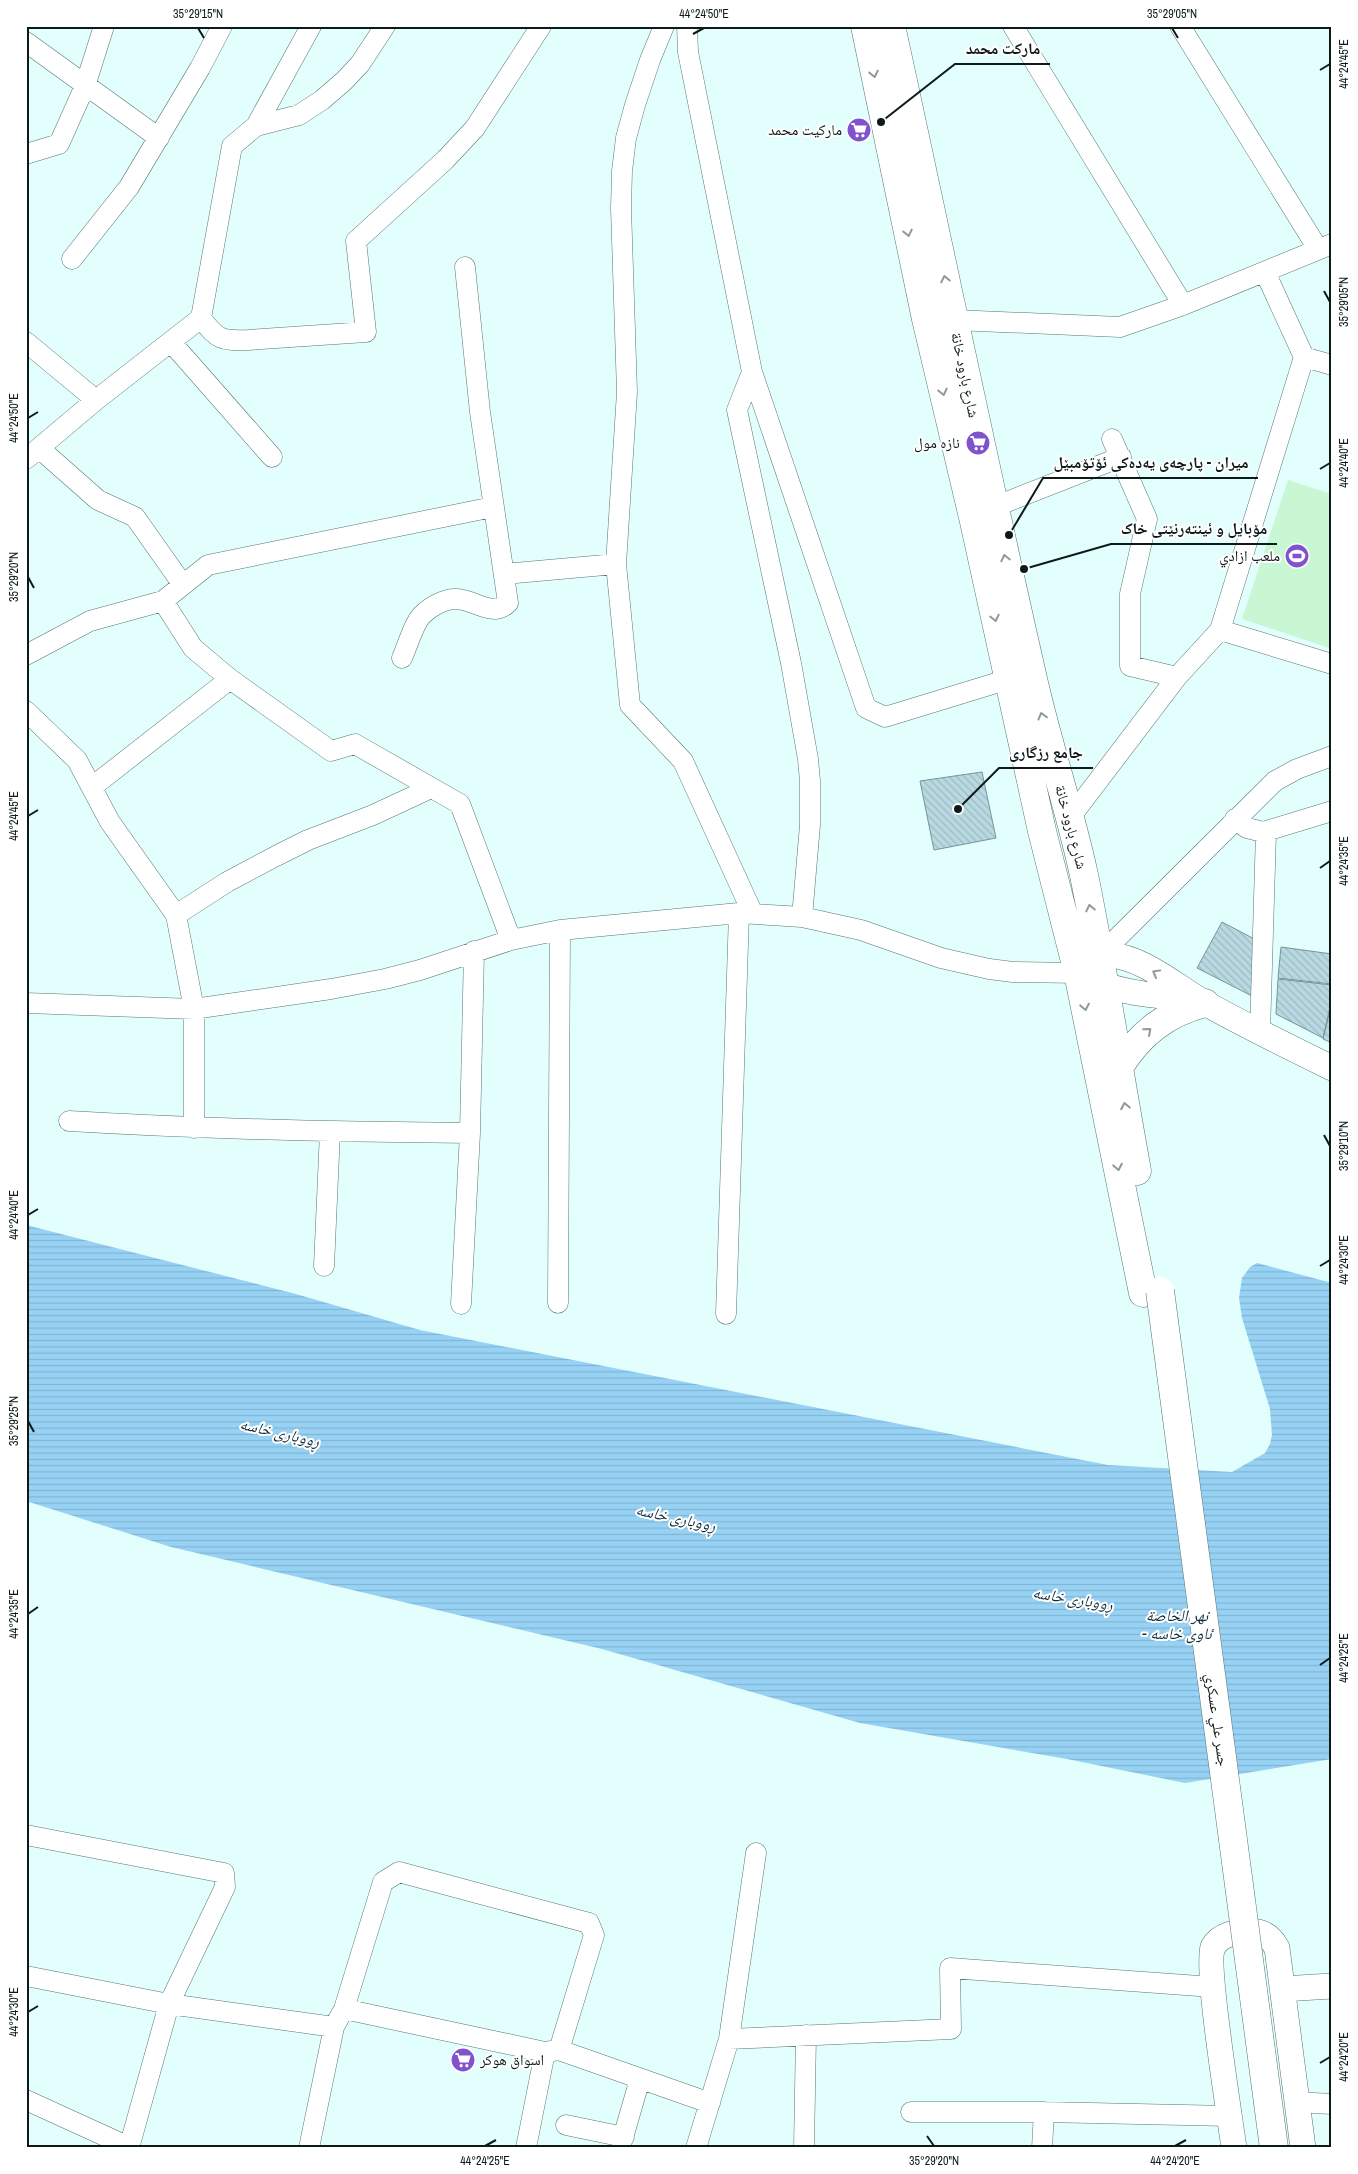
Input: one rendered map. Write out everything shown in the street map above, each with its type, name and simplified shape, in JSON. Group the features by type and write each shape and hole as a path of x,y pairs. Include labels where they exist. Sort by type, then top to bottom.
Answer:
{"main road":[{"name":"شارع بارود خانة","path":"878,27 954,320 1033,682 1083,871 1100,956 1151,1292"},
{"name":"شارع بارود خانة","path":"878,27 926,319 1151,1292"},
{"path":"1054,877 1083,871"},
{"path":"1118,1069 1134,1045 1154,1026 1201,1001"},
{"name":"جسر علي عسكري","path":"1151,1292 1259,2148"},
{"name":"جسر علي عسكري","path":"1151,1292 1274,2148"}],"street":[{"path":"26,154 59,144 85,86 104,26"},
{"path":"72,259 129,186 200,68 222,26"},
{"path":"183,585 135,517 98,500 33,454 96,400 201,318 232,146 256,126 310,26"},
{"path":"256,126 299,115 322,100 344,82 360,64 385,26"},
{"path":"201,318 212,334 218,338 230,341 366,332 356,241 445,160 474,128 541,26"},
{"path":"664,26 635,105 626,138 622,171 621,208 627,392 616,564 630,704 684,761 746,914 726,1314"},
{"path":"687,26 688,52 752,372 866,708 885,717 1009,679"},
{"path":"1013,26 1183,305"},
{"path":"954,320 1120,328 1183,305 1325,247 1180,26"},
{"path":"26,42 159,138"},
{"path":"402,658 421,616 439,603 457,599 492,610 502,609 508,603 492,507 480,412 466,267"},
{"path":"1069,818 1177,676 1220,630 1304,357 1264,272"},
{"path":"26,342 96,400"},
{"path":"171,342 272,457"},
{"path":"1304,357 1332,364"},
{"path":"752,372 737,410 793,671 810,781 810,825 802,918"},
{"path":"994,507 1117,448 1147,519 1130,594 1130,666 1177,676"},
{"path":"26,655 90,621 164,601 208,565 492,507"},
{"path":"504,574 616,564"},
{"path":"164,601 193,648 230,679 330,751 355,744 460,804 511,940"},
{"path":"1220,630 1332,664"},
{"path":"92,787 230,679"},
{"path":"26,711 77,760 110,822 176,915 194,1009 194,1128"},
{"path":"1078,973 1088,963 1100,956 1235,819 1276,781 1297,769 1332,756"},
{"path":"176,915 228,882 284,852 431,788"},
{"path":"1235,819 1251,830 1266,832 1332,811"},
{"path":"1260,1032 1266,832"},
{"path":"26,1003 194,1009 331,990 385,979 420,970 511,940 560,930 746,914 802,918 861,930 964,964 1013,972 1078,973 1104,985 1128,991 1201,1001"},
{"path":"558,1303 560,930"},
{"path":"461,1304 470,1133 474,952"},
{"path":"1100,956 1120,957 1140,964 1201,1001 1332,1068"},
{"path":"69,1121 194,1128 330,1132 470,1133"},
{"path":"324,1266 330,1132"},
{"path":"26,1835 224,1873 225,1887 169,2004 129,2147 26,2100"},
{"path":"696,2148 729,2039 756,1853"},
{"path":"309,2148 334,2027 344,2009 383,1882 399,1872 589,1923 594,1935 552,2051 526,2148"},
{"path":"1234,2148 1213,1987 1211,1954 1213,1946 1226,1935 1257,1931 1266,1934 1277,1948 1296,2102 1304,2148"},
{"path":"729,2039 951,2029 950,1968 1213,1987"},
{"path":"26,1976 169,2004 334,2027"},
{"path":"1282,1989 1332,1986"},
{"path":"344,2009 552,2051 710,2104"},
{"path":"804,2148 806,2035"},
{"path":"566,2125 622,2142 640,2079"},
{"path":"1296,2102 1332,2104"},
{"path":"911,2112 1044,2112 1230,2116"},
{"path":"1042,2148 1044,2112"}],"green space":[{"name":"ملعب ازادي","path":"1288,480 1332,494 1332,649 1242,619"}],"water":[{"name":"نهر الخاصة - ئاوی خاسە","path":"26,1225 296,1294 420,1330 1108,1465 1232,1472 1265,1453 1272,1435 1270,1409 1242,1318 1239,1298 1242,1278 1250,1267 1257,1263 1332,1283 1332,1759 1185,1783 1067,1759 860,1723 602,1649 171,1547 26,1501"}],"building":[{"path":"982,772 996,838 934,850 920,781"},
{"path":"1222,922 1262,943 1254,997 1197,968"},
{"path":"1281,947 1332,954 1332,984 1278,978"},
{"path":"1278,979 1332,985 1332,998 1323,1038 1276,1014"},
{"path":"1332,1002 1332,1043 1323,1039"}],"place":[{"name":"ماركت محمد","path":"881,122"},
{"name":"ماركيت محمد","path":"859,130"},
{"name":"نازه مول","path":"978,443"},
{"name":"میران - پارچەی یەدەکی ئۆتۆمبێل","path":"1009,535"},
{"name":"ملعب ازادي","path":"1297,556"},
{"name":"مۆبایل و ئینتەرنێتی خاک","path":"1024,569"},
{"name":"جامع رزگاری","path":"958,809"},
{"name":"اسواق هوكر","path":"463,2060"}],"water label":[{"name":"ڕووباری خاسە","path":"280,1432"},
{"name":"ڕووباری خاسە","path":"676,1517"},
{"name":"ڕووباری خاسە","path":"1073,1598"}]}
